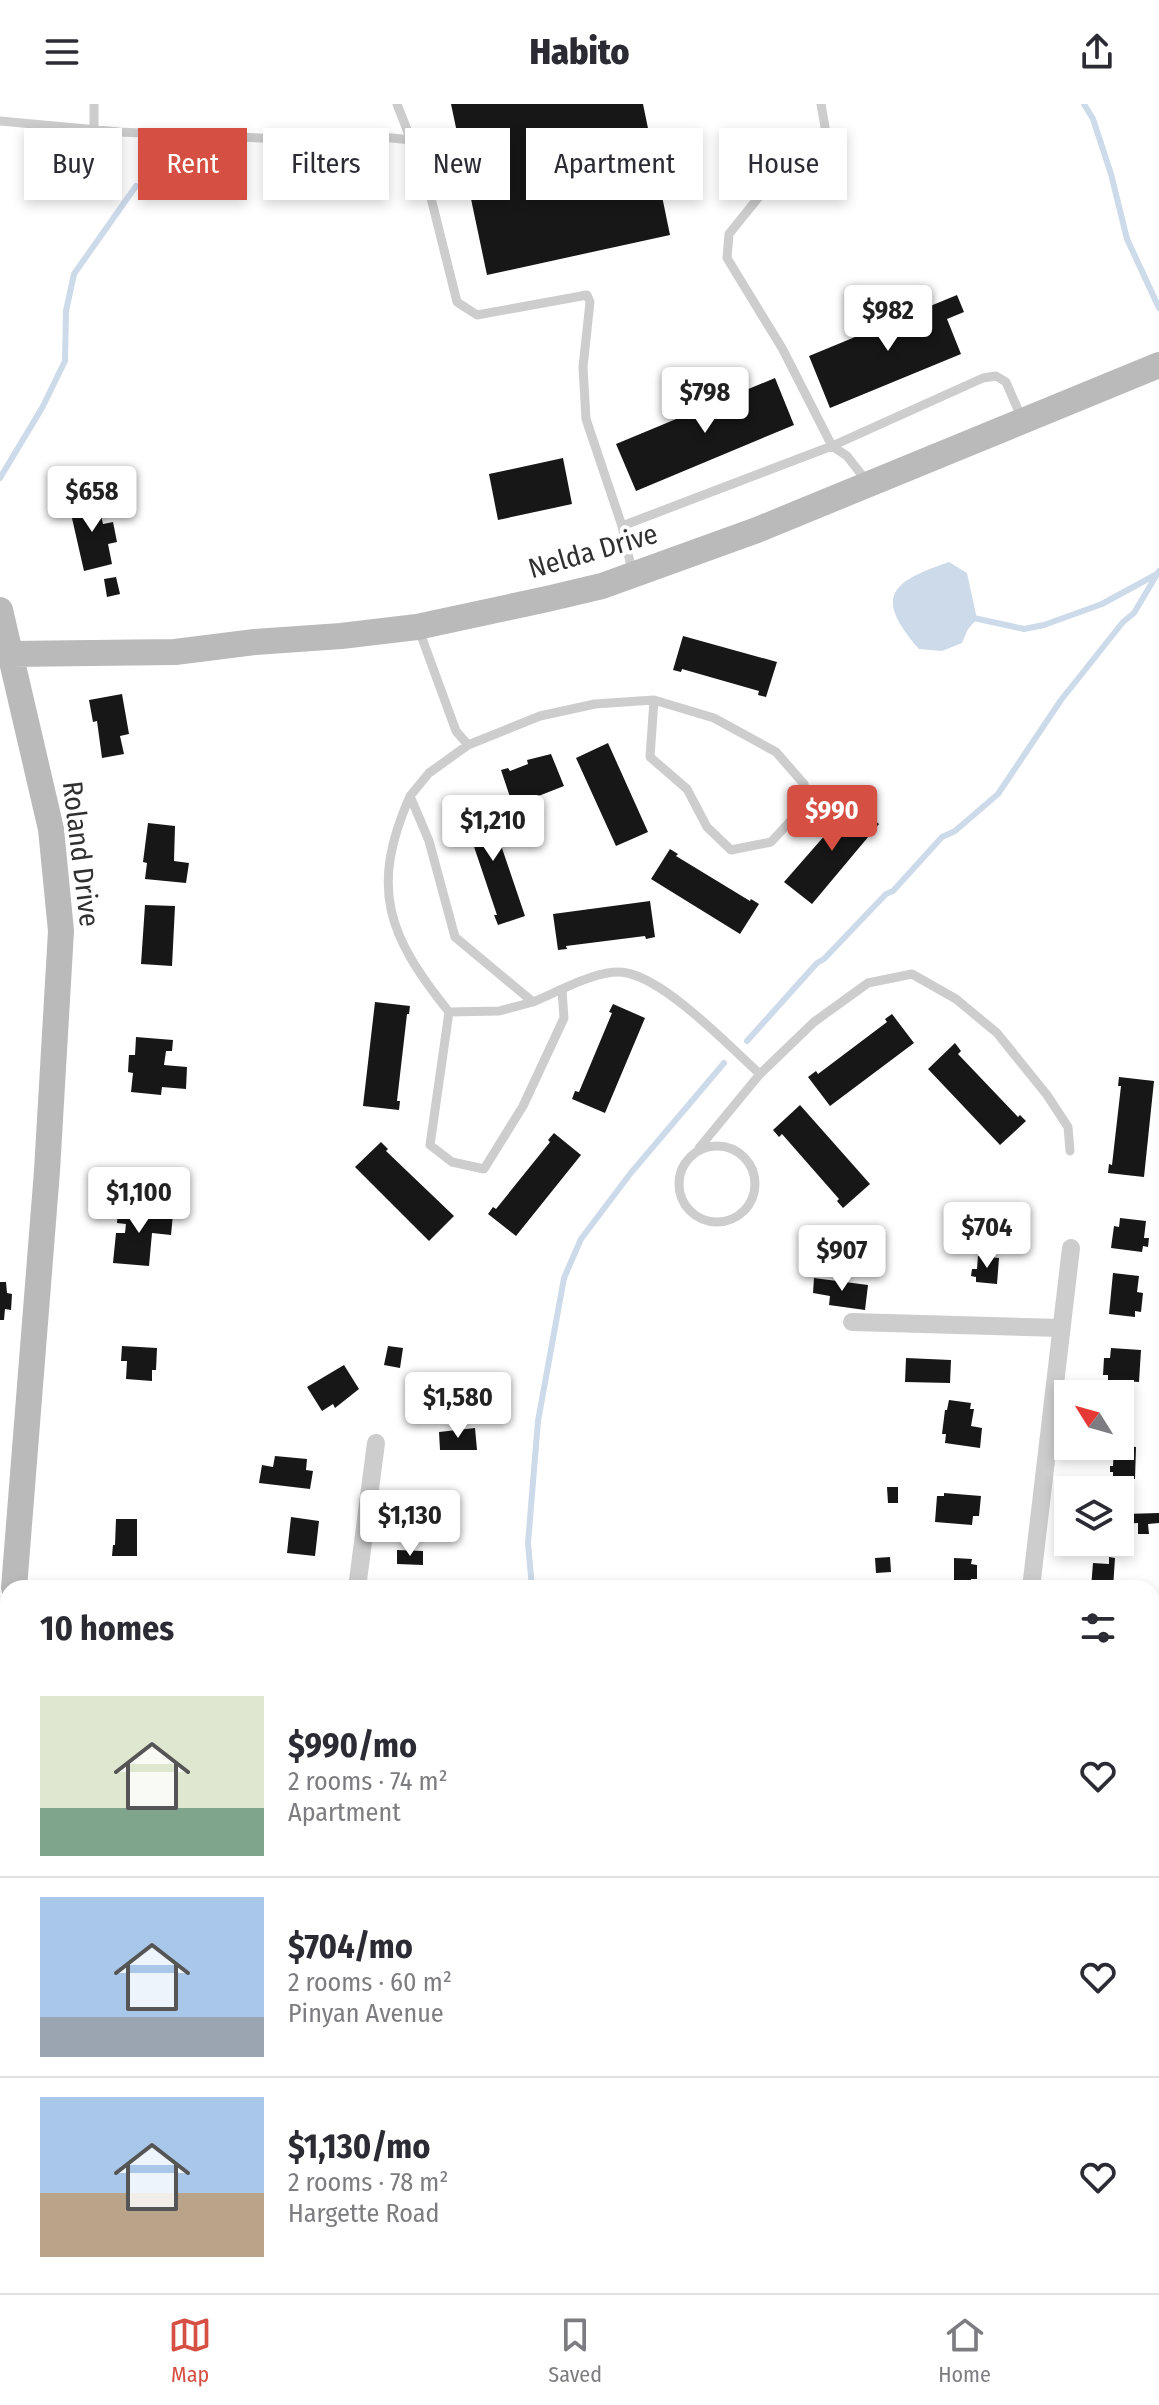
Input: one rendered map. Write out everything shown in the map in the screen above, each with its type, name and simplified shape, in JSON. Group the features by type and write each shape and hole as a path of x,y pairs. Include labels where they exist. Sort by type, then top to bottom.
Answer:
{"street":[{"name":"Nelda Drive","path":"10,654 175,652 417,627 547,599 633,575 757,530 1159,365"},
{"name":"Roland Drive","path":"0,610 51,829 61,931 47,1171 14,1530 14,1580"},
{"path":"1032,1580 1071,1248"},
{"path":"852,1322 1061,1328"},
{"path":"358,1580 376,1443"}],"lane":[{"path":"94,104 94,128"},
{"path":"397,104 406,128"},
{"path":"821,104 830,156 820,162 791,167 774,178 729,234 727,258 782,348 832,446 847,456 869,485"},
{"path":"0,121 73,128"},
{"path":"122,131 306,140 354,134 405,139"},
{"path":"432,200 457,302 477,315 587,295 590,302 583,367 586,419 622,526 633,575"},
{"path":"622,526 832,446 983,378 996,376 1006,382 1022,421"},
{"path":"417,627 456,731 468,745"},
{"path":"562,990 564,1018 523,1106 484,1169 452,1162 430,1145 449,1012 417,972 395,928 387,884 390,852 410,796 429,773 468,745 540,716 595,704 654,700 714,718 776,752 804,784 797,814 771,842 731,850 707,827 687,789 650,757 654,700"},
{"path":"410,796 429,841 455,937 533,1002"},
{"path":"449,1012 499,1011 533,1002 598,975 626,972 657,985 760,1074"},
{"path":"697,1151 709,1146 722,1146 746,1158 755,1182 754,1195 748,1207 738,1216 715,1223 703,1220 684,1205 679,1194 681,1170 687,1159 760,1074 814,1022 868,983 912,974 956,999 997,1033 1047,1095 1068,1127 1070,1151"}],"water":[{"path":"949,562 967,573 977,619 962,643 942,651 919,649 896,616 893,603 895,593 913,577"}],"building":[{"path":"451,104 643,104 648,128 526,128 526,200 663,200 670,235 487,275 471,200 510,200 510,128 456,128"},
{"path":"957,295 964,312 947,319 961,354 830,408 809,356"},
{"path":"775,378 794,425 636,491 616,444"},
{"path":"563,458 572,504 498,520 489,474"},
{"path":"97,498 103,524 113,522 117,542 108,544 112,564 84,571 69,505"},
{"path":"116,577 120,594 107,597 104,579"},
{"path":"683,636 777,662 766,697 758,695 759,691 682,669 681,672 673,670"},
{"path":"122,694 129,734 120,736 124,754 102,758 97,721 93,722 89,700"},
{"path":"608,743 648,832 616,846 576,758"},
{"path":"551,754 564,786 513,806 501,770 508,768 510,771 528,764 527,760"},
{"path":"486,801 525,916 498,925 464,817 459,810"},
{"path":"850,801 879,824 812,904 784,882 847,810 845,807"},
{"path":"148,823 175,826 174,861 189,863 186,883 145,879 147,863 143,862"},
{"path":"670,849 678,854 676,856 759,904 740,934 651,879"},
{"path":"650,901 655,937 566,946 567,949 558,950 553,914"},
{"path":"145,905 175,906 172,966 141,964"},
{"path":"375,1002 410,1006 397,1101 400,1101 399,1110 363,1106"},
{"path":"613,1004 645,1018 605,1113 572,1099 575,1091 579,1092"},
{"path":"892,1014 914,1043 830,1106 808,1077 816,1071 818,1074 887,1022 885,1019"},
{"path":"136,1037 173,1040 172,1051 166,1051 164,1065 187,1067 186,1089 162,1087 161,1095 131,1092 133,1073 128,1072 129,1055 135,1055"},
{"path":"955,1043 961,1051 958,1054 1018,1117 1020,1115 1026,1121 1000,1145 928,1069"},
{"path":"1119,1077 1154,1081 1144,1177 1108,1173 1109,1164 1112,1165 1121,1086 1118,1086"},
{"path":"800,1105 870,1184 843,1208 837,1201 839,1199 782,1134 779,1137 773,1130"},
{"path":"554,1133 581,1155 516,1236 488,1214 493,1207 496,1209"},
{"path":"381,1142 388,1149 386,1151 454,1216 429,1241 355,1167"},
{"path":"118,1209 173,1214 171,1235 152,1233 149,1266 113,1263 116,1233 125,1233 126,1224 117,1223"},
{"path":"1120,1218 1146,1221 1144,1238 1149,1238 1148,1247 1143,1246 1142,1252 1111,1248 1114,1226 1119,1227"},
{"path":"978,1256 999,1258 997,1284 976,1282 976,1277 971,1276 972,1269 977,1269"},
{"path":"1113,1273 1139,1276 1137,1292 1143,1293 1141,1312 1135,1311 1135,1317 1109,1314"},
{"path":"814,1278 868,1285 865,1310 829,1305 830,1296 813,1293"},
{"path":"0,1282 6,1282 7,1293 12,1294 11,1310 5,1309 4,1320 0,1320"},
{"path":"122,1346 157,1348 152,1381 126,1379 127,1361 121,1361"},
{"path":"388,1346 403,1348 400,1368 384,1365"},
{"path":"1111,1348 1141,1350 1139,1382 1108,1380 1108,1375 1103,1375 1104,1358 1110,1358"},
{"path":"906,1358 951,1360 950,1383 905,1382"},
{"path":"344,1365 359,1389 335,1408 333,1404 322,1411 307,1387"},
{"path":"471,1384 472,1409 485,1408 486,1418 442,1421 441,1404 447,1404 445,1385"},
{"path":"949,1400 971,1403 970,1409 974,1409 971,1426 982,1428 980,1448 945,1443 946,1434 942,1434"},
{"path":"475,1428 477,1450 440,1450 439,1432"},
{"path":"1136,1447 1135,1479 1134,1476 1113,1476 1110,1466 1113,1466 1113,1460 1134,1460"},
{"path":"275,1456 307,1459 306,1470 313,1471 310,1489 259,1483 262,1465 273,1467"},
{"path":"887,1487 898,1487 898,1503 888,1503"},
{"path":"944,1493 981,1496 979,1516 973,1516 972,1525 935,1522 937,1496 944,1496"},
{"path":"1159,1513 1159,1523 1148,1524 1149,1534 1138,1534 1138,1523 1134,1523 1134,1514"},
{"path":"291,1517 319,1521 315,1556 287,1553"},
{"path":"116,1519 137,1519 137,1556 112,1556"},
{"path":"397,1550 423,1551 423,1565 397,1564"},
{"path":"890,1557 891,1572 876,1573 875,1558"},
{"path":"1109,1557 1115,1558 1114,1580 1092,1580 1093,1563 1109,1564"},
{"path":"954,1558 972,1559 971,1564 977,1565 977,1579 954,1580"}],"waterway":[{"path":"1084,104 1093,119 1111,174 1127,239 1159,308"},
{"path":"0,478 42,408 65,361 66,311 74,274 136,186"},
{"path":"747,1041 817,963 886,894 893,891 942,837 955,831 998,794 1061,700 1123,622 1134,613 1159,571"},
{"path":"969,617 1024,629 1044,625 1102,604 1157,574"},
{"path":"531,1580 528,1543 538,1421 564,1278 581,1239 630,1174 724,1063"}]}
